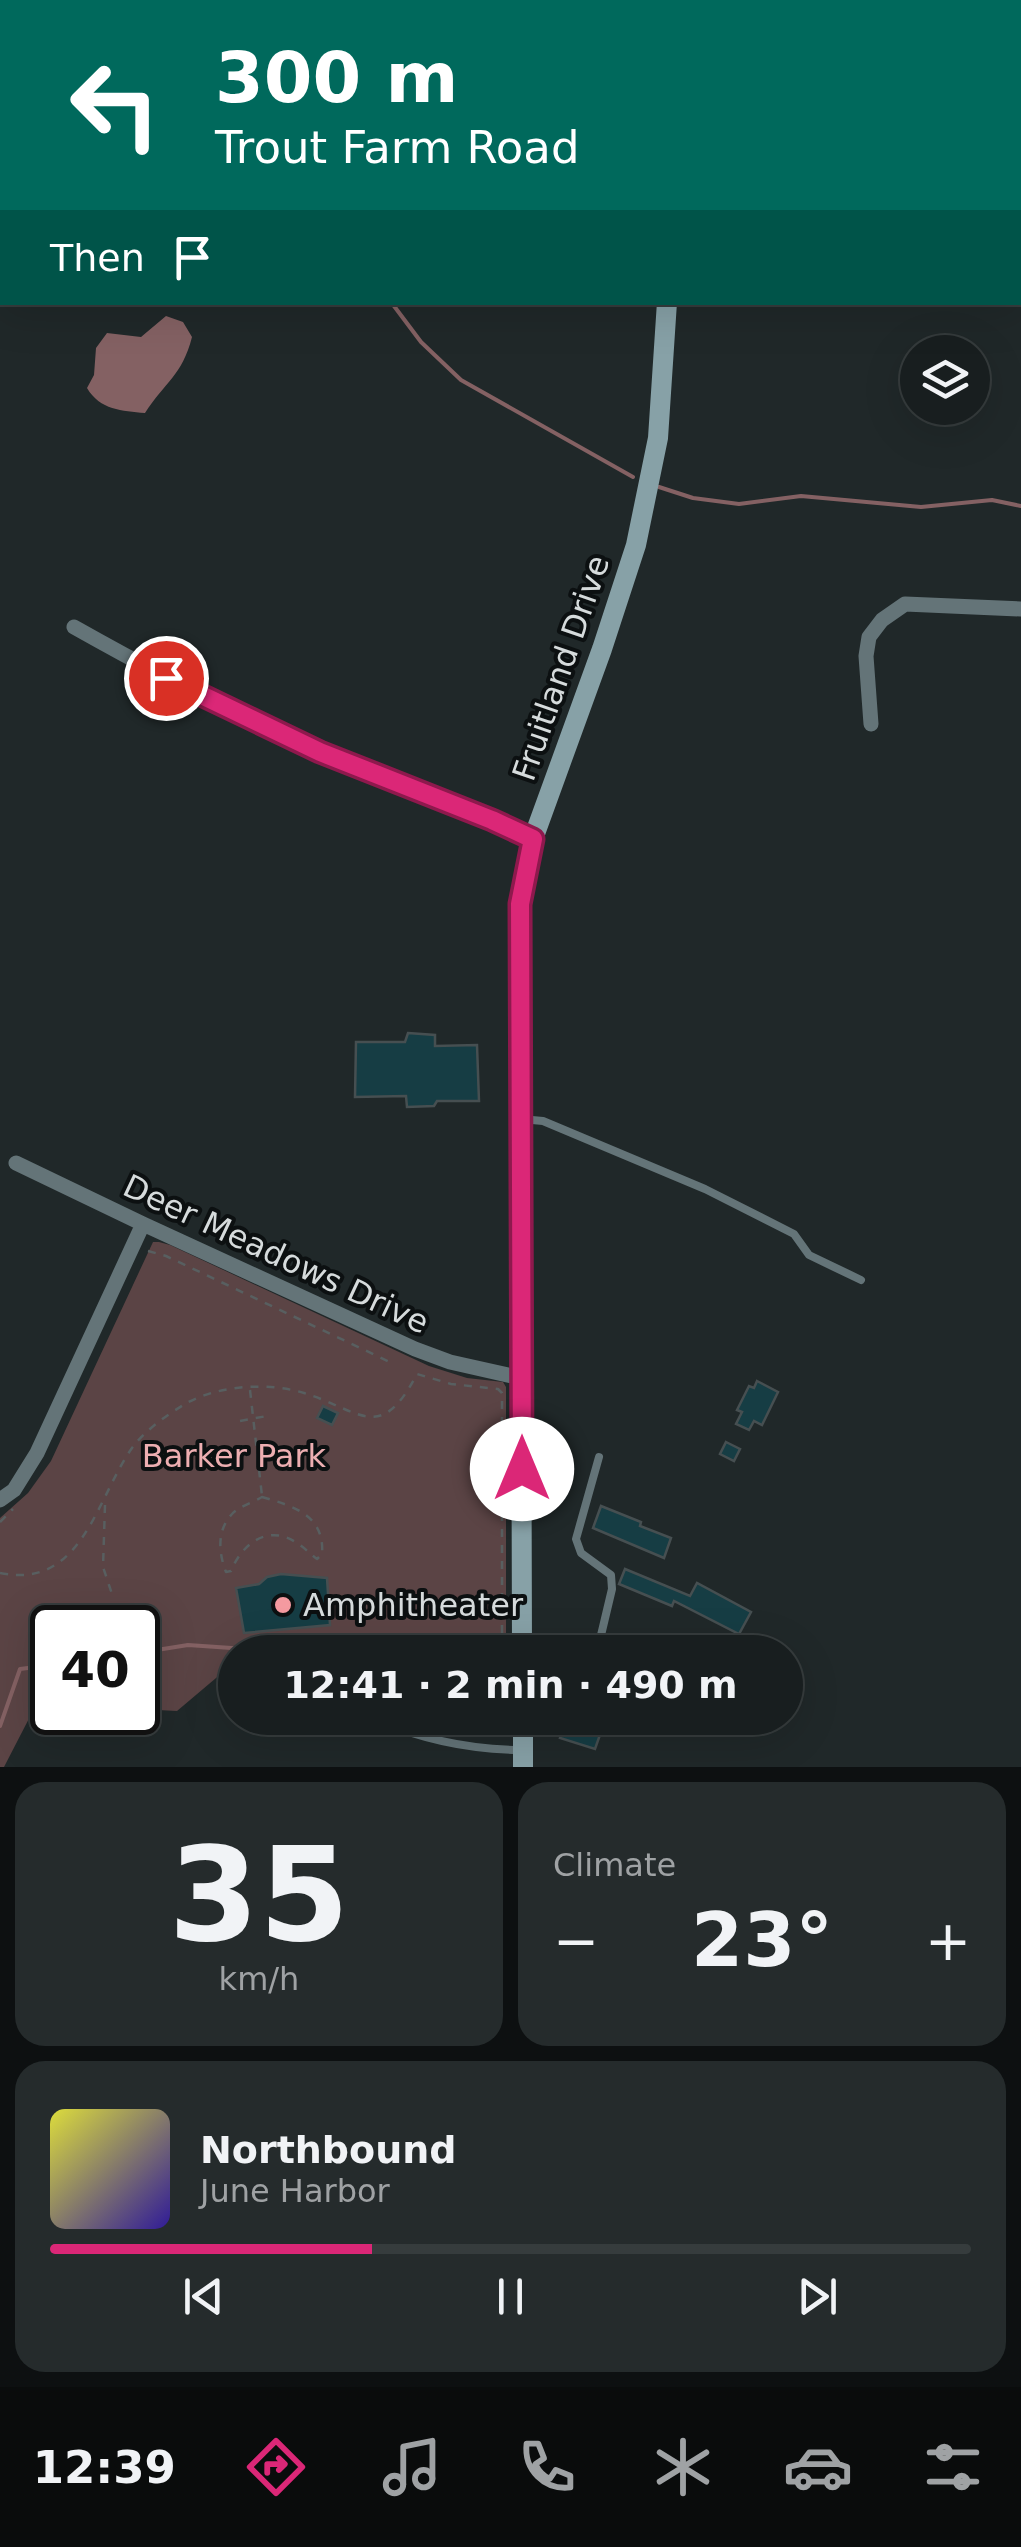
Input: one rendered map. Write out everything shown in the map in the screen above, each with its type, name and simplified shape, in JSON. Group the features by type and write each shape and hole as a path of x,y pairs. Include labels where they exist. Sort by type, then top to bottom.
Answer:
{"street":[{"name":"Fruitland Drive","path":"522,1635 520,904 533,839 636,544 658,438 667,305"},
{"path":"871,724 866,656 869,638 882,620 905,604 1021,609"},
{"path":"74,627 166,678 320,752 533,839"},
{"name":"Deer Meadows Drive","path":"16,1162 414,1349 450,1362 521,1378"},
{"path":"0,1500 14,1490 36,1453 143,1224"}],"lane":[{"path":"521,1119 543,1120 705,1190 794,1234 809,1255 861,1280"},
{"path":"598,1457 576,1539 582,1553 610,1575 612,1589 601,1635"},
{"path":"411,1735 523,1758"}],"path":[{"path":"148,1250 394,1364"},
{"path":"0,1573 36,1573 57,1564 82,1539 138,1440 185,1404 235,1388 250,1388 301,1392 365,1417 384,1413 401,1403 417,1374 502,1393 502,1635"},
{"path":"250,1388 262,1497"},
{"path":"240,1421 267,1416"},
{"path":"262,1497 296,1507 312,1520 323,1543 322,1554 317,1559 300,1544 279,1534 268,1534 252,1541 237,1556 232,1570 226,1572 219,1554 220,1538 232,1514 262,1497"},
{"path":"0,1522 24,1500"},
{"path":"105,1500 104,1567 113,1597"}],"green space":[{"name":"Barker Park","path":"153,1242 170,1245 429,1366 467,1378 503,1382 506,1635 218,1635 218,1676 177,1711 160,1710 160,1605 30,1605 30,1717 4,1767 0,1767 0,1518 28,1493 51,1461"}],"shaded area":[{"path":"166,316 183,322 192,337 178,370 145,413 120,410 98,401 87,388 94,375 96,348 107,333 141,337"}],"building":[{"path":"408,1033 435,1035 435,1046 477,1045 479,1101 437,1101 434,1106 407,1107 406,1096 355,1097 356,1042 405,1042"},
{"path":"757,1381 778,1392 762,1425 754,1421 749,1430 736,1424 742,1412 737,1410 749,1386 754,1388"},
{"path":"323,1406 338,1413 332,1425 317,1418"},
{"path":"726,1442 740,1449 734,1461 720,1454"},
{"path":"601,1506 671,1538 664,1558 593,1528"},
{"path":"625,1569 690,1596 697,1583 751,1612 739,1634 674,1601 672,1606 619,1584"},
{"name":"Amphitheater","path":"281,1574 327,1578 330,1625 244,1633 236,1588 259,1584 267,1577"},
{"path":"561,1735 600,1735 595,1749 560,1738"}],"waterway":[{"path":"393,305 421,342 461,380 633,477"},
{"path":"659,487 693,498 739,504 801,496 921,507 992,500 1021,506"},
{"path":"160,1649 188,1645 218,1647"},
{"path":"0,1726 20,1669 30,1668"}],"place":[{"name":"Amphitheater","path":"283,1605"}],"route":[{"path":"166,678 320,752 533,839 520,904 522,1469"}]}
